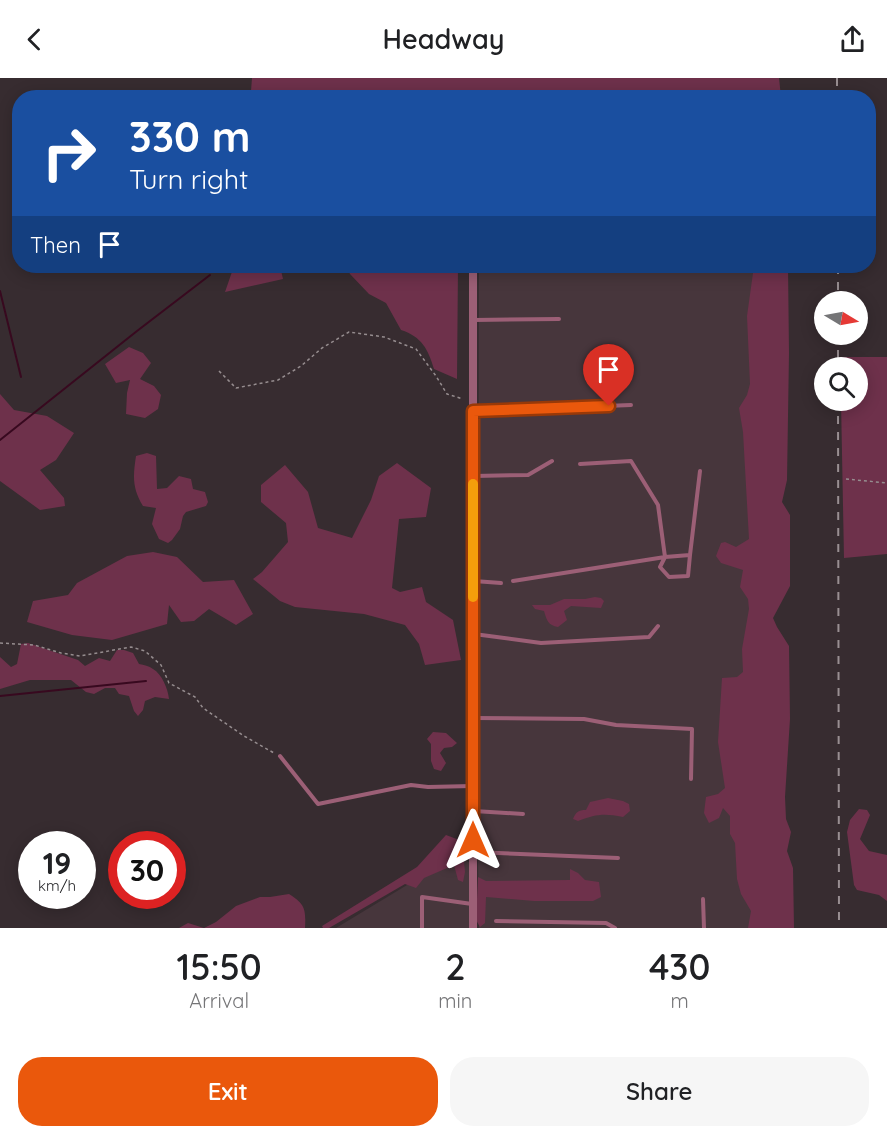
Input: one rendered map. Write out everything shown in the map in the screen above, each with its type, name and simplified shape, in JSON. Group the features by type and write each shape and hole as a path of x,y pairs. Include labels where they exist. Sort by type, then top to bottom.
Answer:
{"street":[{"path":"473,273 473,928"}],"lane":[{"path":"473,320 560,319"},
{"path":"473,411 631,405"},
{"path":"473,476 528,475 552,461"},
{"path":"580,464 631,461 658,505 665,556 660,567 669,577 688,576 700,471"},
{"path":"513,581 665,556 690,555"},
{"path":"473,581 501,583"},
{"path":"473,634 540,643 649,637 658,626"},
{"path":"473,718 584,719 616,724 692,729 691,779"},
{"path":"280,756 318,804 411,785 473,786"},
{"path":"473,811 523,814"},
{"path":"473,852 618,858"},
{"path":"422,928 422,897 473,904"},
{"path":"703,899 704,928"},
{"path":"496,921 606,923 615,928"},
{"path":"566,922 566,928"}],"path":[{"path":"219,371 236,388 278,380 301,366 322,348 349,332 384,337 416,349 447,394 473,401"},
{"path":"846,479 887,483"},
{"path":"0,642 34,645 80,656 131,648 145,651 161,665 169,682 195,697 203,708 244,736 280,756"}],"shaded area":[{"path":"252,78 779,78 780,90 251,90"},
{"path":"232,273 282,273 283,279 225,292"},
{"path":"458,273 457,379 434,369 429,355 419,340 401,330 386,303 369,294 350,274"},
{"path":"479,273 767,273 773,928 479,928"},
{"path":"753,273 788,273 787,480 782,502 790,515 790,586 773,618 789,646 790,719 785,797 786,819 791,832 787,851 793,868 794,928 748,928 751,911 741,894 737,879 735,843 730,834 730,816 723,808 719,818 709,823 704,813 706,797 718,794 725,788 718,742 722,678 737,677 743,672 742,649 749,609 748,599 740,587 743,570 721,563 716,556 721,543 725,542 736,547 749,539 743,432 739,408 747,395 750,384 747,316"},
{"path":"129,347 143,353 151,363 140,379 154,386 161,395 158,409 145,418 126,414 130,380 116,383 105,364"},
{"path":"868,357 887,357 887,554 844,558 841,411 868,411"},
{"path":"0,394 14,410 47,416 74,433 56,460 40,470 64,498 65,506 40,510 0,481"},
{"path":"147,453 156,456 157,489 167,488 179,476 191,479 193,489 205,492 208,502 206,506 186,512 180,529 168,543 159,539 152,524 156,508 143,506 135,488 136,456"},
{"path":"397,463 431,488 426,517 399,519 392,588 400,592 422,587 426,602 453,620 461,660 425,665 419,644 405,625 364,614 295,607 280,601 253,579 288,542 286,523 261,502 261,485 285,465 308,492 318,528 352,538 371,500 379,476"},
{"path":"153,552 177,557 203,582 234,580 253,614 236,625 209,609 194,621 181,622 169,605 167,624 112,640 72,635 27,622 33,601 68,595 77,583 127,556"},
{"path":"595,597 604,601 601,608 571,606 564,611 567,620 558,627 548,622 544,611 535,609 532,605 550,605 564,599"},
{"path":"28,643 78,660 85,666 99,658 110,661 117,650 133,653 139,664 150,667 159,674 166,686 169,699 155,697 145,701 143,710 138,716 129,696 119,694 115,688 105,688 94,694 86,692 71,680 30,680 0,689 0,657 11,667 17,664 21,644"},
{"path":"433,732 446,733 457,743 452,747 444,748 440,753 446,763 441,771 434,769 431,761 431,744 427,739"},
{"path":"608,798 629,804 630,811 623,817 605,815 578,821 573,819 578,812 586,810 590,802"},
{"path":"859,809 867,810 870,815 860,839 869,851 887,855 887,901 879,895 857,890 854,885 847,832 850,820"},
{"path":"446,835 462,841 465,872 463,882 458,880 454,865 424,878 416,888 405,884 329,928 323,928 322,926 417,867"},
{"path":"455,856 469,862 469,928 336,928"},
{"path":"570,869 585,880 599,882 601,897 593,901 534,901 486,897 485,923 480,927 476,920 478,877 486,881 570,880"},
{"path":"289,894 301,904 305,912 305,928 204,928 216,922 236,906 260,897"},
{"path":"188,923 204,928 179,928"}],"waterway":[{"path":"0,440 210,275"},
{"path":"0,291 21,377"},
{"path":"0,696 146,681"}],"railway":[{"path":"837,78 837,90"},
{"path":"838,273 838,291"},
{"path":"838,345 838,357"},
{"path":"838,411 839,928"}],"slow traffic":[{"path":"473,484 473,597"}],"route":[{"path":"473,840 473,411 609,406"}]}
